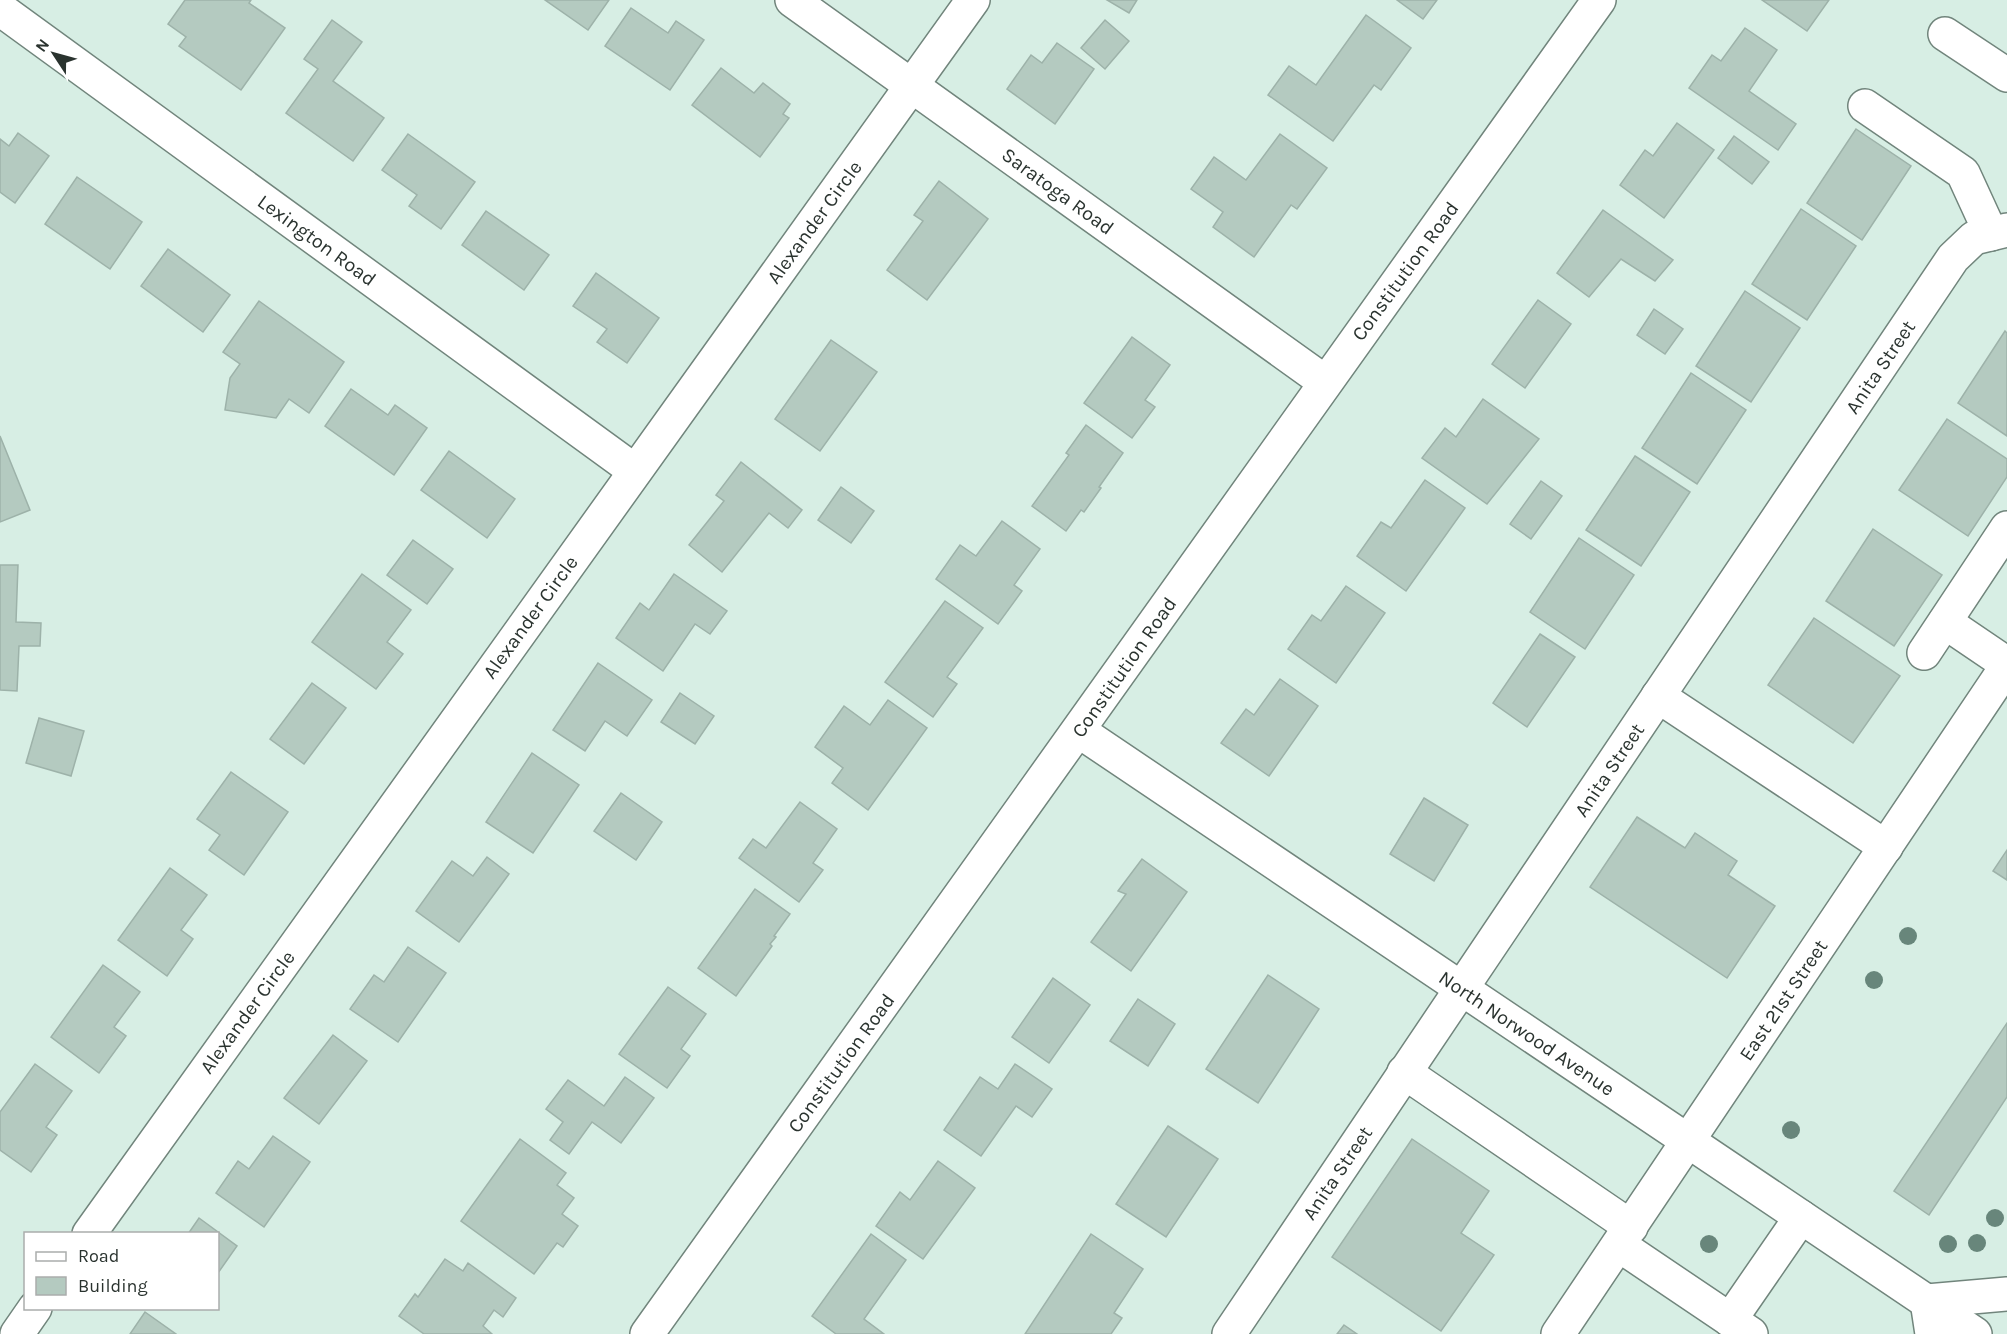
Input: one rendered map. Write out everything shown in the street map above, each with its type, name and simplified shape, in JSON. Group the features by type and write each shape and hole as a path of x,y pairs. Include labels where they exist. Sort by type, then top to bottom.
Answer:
{"main road":[{"name":"Saratoga Road","path":"792,0 1325,382"},
{"name":"Alexander Circle","path":"90,1232 973,0"},
{"name":"Constitution Road","path":"647,1334 1599,0"},
{"name":"Lexington Road","path":"0,9 634,471"},
{"path":"1945,34 2007,75"},
{"path":"1865,106 1963,174 2002,231"},
{"name":"Anita Street","path":"1229,1334 1953,258 1974,238 2002,231"},
{"path":"1924,653 2007,528"},
{"path":"1944,622 2007,665"},
{"name":"East 21st Street","path":"1558,1334 2007,665"},
{"path":"1658,696 1886,847"},
{"name":"North Norwood Avenue","path":"1079,731 1975,1334"},
{"path":"1404,1072 1625,1236 1740,1327 1801,1217"},
{"path":"1932,1334 1927,1301 2007,1294"},
{"path":"17,1334 34,1310"}],"building":[{"path":"185,0 251,0 249,3 285,28 241,90 179,46 186,37 168,24"},
{"path":"545,0 609,0 588,30"},
{"path":"1107,0 1137,0 1129,13"},
{"path":"1397,0 1437,0 1423,19"},
{"path":"1762,0 1829,0 1807,31"},
{"path":"631,8 668,33 676,21 704,40 670,90 605,46"},
{"path":"1366,15 1411,48 1381,90 1374,85 1333,141 1268,95 1289,66 1316,85"},
{"path":"332,20 362,42 333,81 384,118 353,161 286,113 318,69 304,59"},
{"path":"1105,20 1129,41 1105,69 1081,48"},
{"path":"1745,28 1777,50 1749,91 1796,124 1778,150 1689,88 1712,55 1721,61"},
{"path":"1057,43 1094,69 1055,124 1007,89 1031,55 1042,63"},
{"path":"721,68 754,93 763,83 790,104 783,114 789,118 760,157 692,105"},
{"path":"1677,123 1714,150 1664,218 1620,185 1645,150 1653,156"},
{"path":"1856,129 1911,166 1862,240 1807,203"},
{"path":"18,133 49,156 15,203 0,192 0,139 9,146"},
{"path":"408,134 475,182 441,229 409,206 417,195 382,170"},
{"path":"1280,134 1327,168 1297,209 1291,205 1254,257 1213,227 1223,212 1191,189 1214,157 1246,180"},
{"path":"1734,136 1769,162 1752,184 1718,158"},
{"path":"77,177 142,222 110,269 45,224"},
{"path":"939,181 988,219 927,300 887,270 923,221 914,215"},
{"path":"1801,209 1856,246 1807,320 1752,284"},
{"path":"1603,210 1673,260 1655,281 1621,259 1589,297 1557,273"},
{"path":"486,211 549,255 524,290 462,245"},
{"path":"168,249 230,295 203,332 141,286"},
{"path":"596,273 659,318 627,363 597,342 607,329 573,306"},
{"path":"1745,291 1800,328 1751,402 1696,366"},
{"path":"1538,300 1571,324 1525,388 1492,364"},
{"path":"259,301 344,362 309,413 289,399 276,418 225,410 230,378 240,364 223,352"},
{"path":"1654,309 1683,329 1665,354 1637,335"},
{"path":"2005,331 2007,333 2007,436 1958,403"},
{"path":"1132,337 1170,365 1145,400 1155,407 1132,438 1084,403"},
{"path":"831,340 877,372 820,451 775,419"},
{"path":"1691,373 1746,410 1697,484 1642,448"},
{"path":"351,389 388,415 395,405 427,428 394,475 325,426"},
{"path":"1483,399 1539,439 1487,504 1422,458 1445,428 1456,437"},
{"path":"1947,419 2007,459 2007,477 1968,536 1899,490"},
{"path":"1086,425 1123,453 1084,512 1081,510 1066,531 1032,506 1069,455 1066,453"},
{"path":"0,436 30,510 0,522"},
{"path":"449,451 515,499 487,538 421,490"},
{"path":"1635,456 1690,492 1641,566 1586,530"},
{"path":"741,462 802,510 788,528 769,513 722,572 689,545 724,501 716,495"},
{"path":"1425,480 1465,508 1406,591 1357,556 1381,522 1391,528"},
{"path":"1541,481 1562,496 1531,539 1510,524"},
{"path":"841,487 874,511 851,543 818,520"},
{"path":"1002,521 1040,549 1014,585 1022,591 998,624 936,579 960,545 976,556"},
{"path":"1873,529 1942,575 1894,646 1826,601"},
{"path":"1579,538 1634,575 1585,649 1530,612"},
{"path":"413,540 453,569 427,604 387,575"},
{"path":"0,565 18,565 16,622 41,623 40,646 19,646 17,691 0,690"},
{"path":"362,574 411,610 387,642 403,654 376,689 312,642"},
{"path":"674,574 727,611 710,634 695,624 663,671 616,638 640,603 649,610"},
{"path":"1346,586 1385,613 1336,683 1288,649 1312,615 1321,621"},
{"path":"945,601 983,628 947,677 957,684 933,717 885,682"},
{"path":"1814,618 1900,676 1853,743 1768,685"},
{"path":"1540,634 1575,657 1527,727 1493,703"},
{"path":"598,663 652,700 627,736 605,721 585,751 553,730"},
{"path":"1280,679 1318,706 1269,776 1221,743 1246,709 1254,715"},
{"path":"312,683 346,708 304,764 270,739"},
{"path":"680,693 714,716 695,744 661,722"},
{"path":"888,700 927,728 868,810 832,783 843,768 815,747 844,706 870,725"},
{"path":"39,718 84,731 71,776 26,763"},
{"path":"532,753 579,785 533,853 486,822"},
{"path":"231,772 288,812 244,875 209,850 220,835 197,819"},
{"path":"621,793 662,822 636,860 594,831"},
{"path":"1424,798 1468,825 1434,881 1390,854"},
{"path":"800,802 837,829 813,863 823,870 799,902 739,858 753,839 766,848"},
{"path":"1637,817 1685,848 1695,833 1737,861 1728,875 1775,906 1727,978 1590,887"},
{"path":"2007,850 2007,880 1993,871"},
{"path":"487,857 509,874 459,942 416,911 452,861 473,876"},
{"path":"1142,859 1187,892 1131,971 1091,942 1126,894 1118,891"},
{"path":"170,868 207,895 181,930 193,939 167,976 118,940"},
{"path":"755,889 790,914 774,936 776,937 770,944 772,946 736,996 698,968"},
{"path":"408,947 446,973 398,1042 350,1009 374,975 384,982"},
{"path":"103,965 140,992 114,1027 126,1036 99,1073 51,1037"},
{"path":"1268,975 1319,1009 1258,1103 1206,1069"},
{"path":"1053,978 1090,1005 1049,1063 1012,1037"},
{"path":"668,987 706,1014 681,1049 690,1056 667,1088 619,1054"},
{"path":"1138,999 1175,1024 1148,1066 1110,1041"},
{"path":"2007,1023 2007,1097 1929,1215 1894,1191"},
{"path":"333,1035 367,1061 319,1124 284,1098"},
{"path":"35,1064 72,1091 46,1127 57,1135 31,1172 0,1150 0,1112"},
{"path":"1015,1064 1052,1089 1032,1117 1016,1106 981,1156 944,1130 980,1077 998,1089"},
{"path":"625,1077 654,1098 621,1143 592,1122 569,1154 550,1140 563,1122 546,1109 568,1080 604,1106"},
{"path":"1168,1126 1218,1159 1166,1237 1116,1204"},
{"path":"273,1136 310,1162 264,1227 216,1193 238,1161 249,1169"},
{"path":"520,1139 566,1173 557,1185 574,1198 562,1214 578,1226 563,1247 557,1243 534,1274 461,1221"},
{"path":"1412,1139 1489,1191 1461,1233 1494,1255 1441,1331 1332,1257"},
{"path":"938,1161 975,1188 923,1259 876,1226 900,1192 910,1200"},
{"path":"199,1218 218,1232 189,1232"},
{"path":"219,1233 237,1246 219,1272"},
{"path":"871,1234 906,1260 864,1319 884,1334 836,1334 812,1316"},
{"path":"1091,1234 1143,1269 1114,1313 1122,1318 1111,1334 1025,1334"},
{"path":"445,1259 463,1271 468,1263 516,1298 503,1317 494,1310 483,1326 492,1334 424,1334 399,1316 415,1294 418,1297"},
{"path":"145,1312 176,1334 130,1334"},
{"path":"1344,1325 1357,1334 1337,1334"}]}
